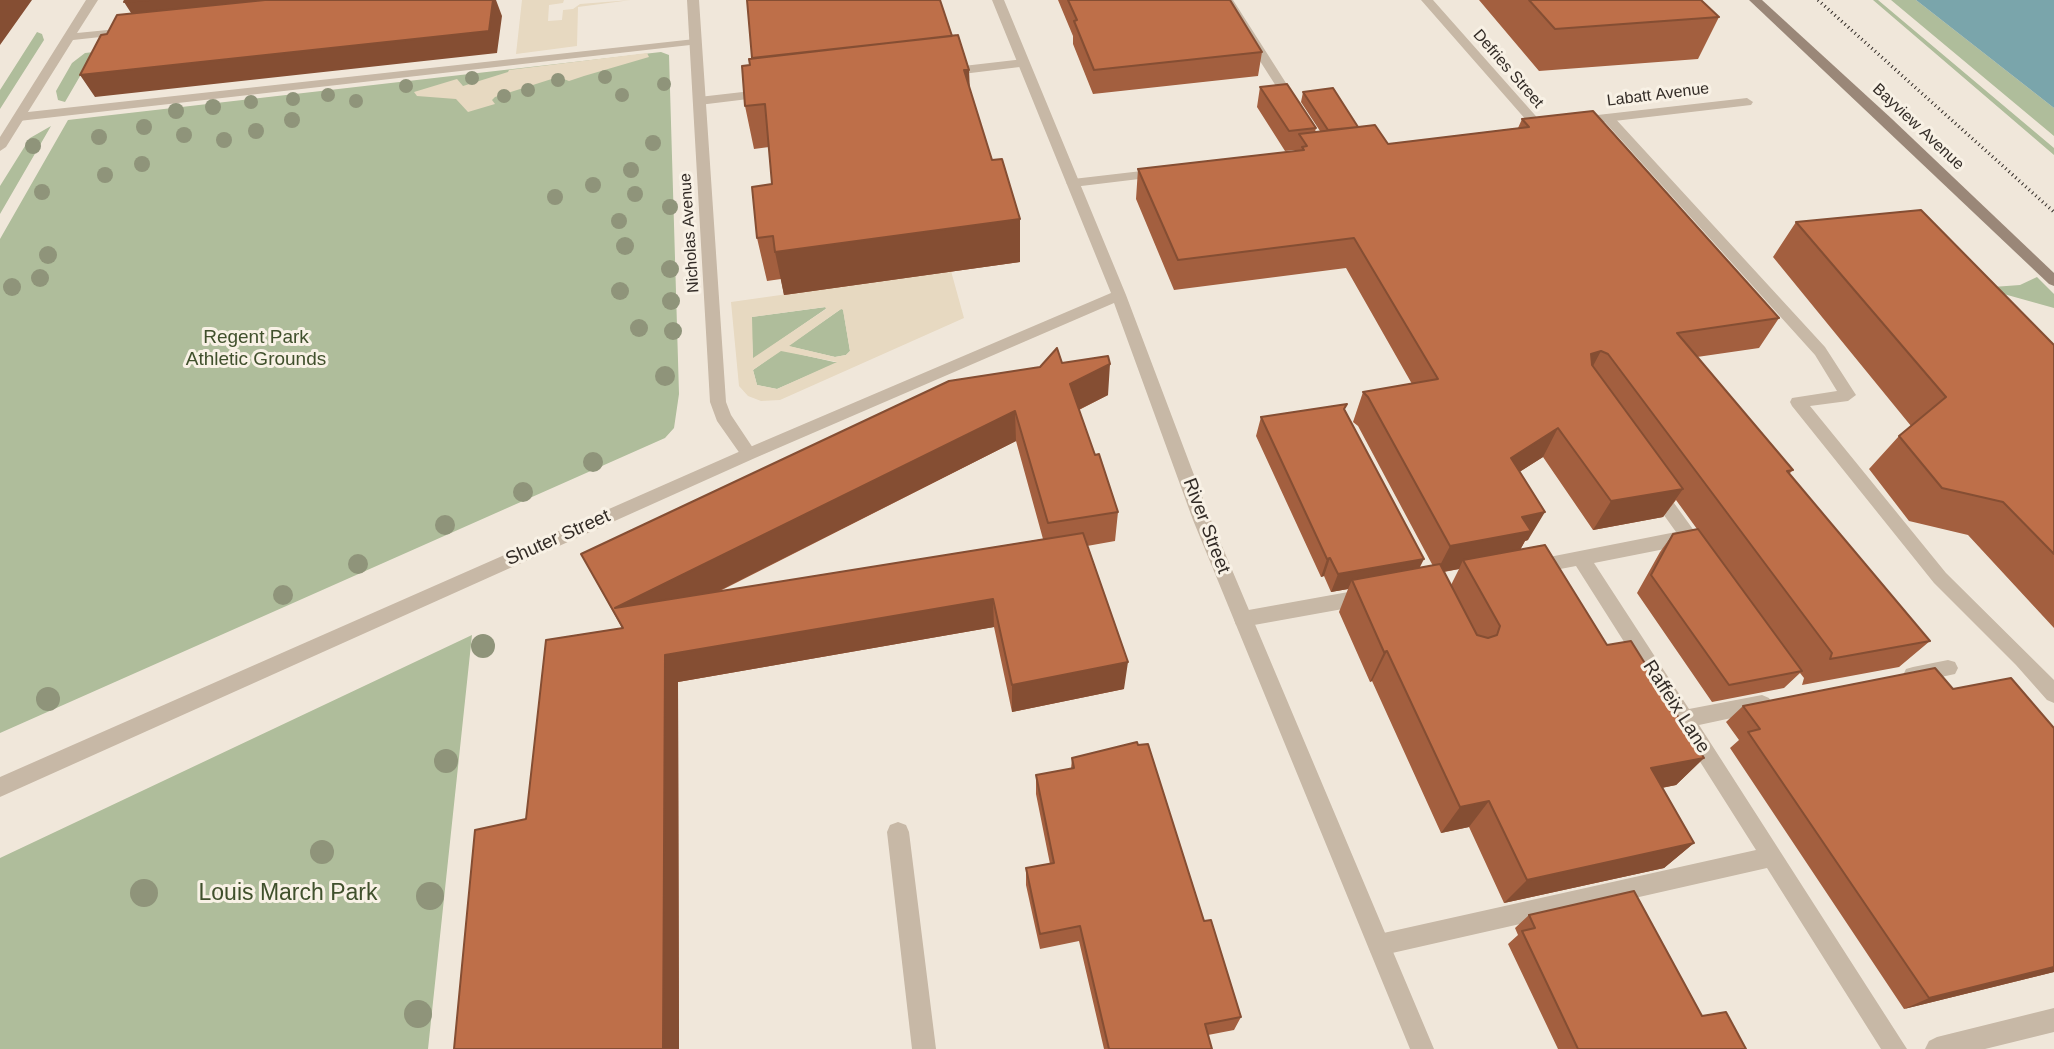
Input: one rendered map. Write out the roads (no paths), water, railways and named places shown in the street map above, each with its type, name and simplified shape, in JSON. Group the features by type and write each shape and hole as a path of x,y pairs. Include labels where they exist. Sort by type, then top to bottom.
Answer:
{"main road":[{"name":"Bayview Avenue","path":"1755,0 1888,122 2054,281"}],"street":[{"path":"0,147 92,0"},
{"name":"Nicholas Avenue","path":"693,0 718,402 723,417 749,454"},
{"name":"River Street","path":"998,0 1119,295 1202,520 1422,1049"},
{"path":"1227,0 1304,121"},
{"name":"Defries Street","path":"1427,0 1543,126"},
{"path":"71,37 140,30"},
{"path":"19,117 695,42"},
{"path":"933,74 1024,63"},
{"path":"699,101 780,91"},
{"name":"Labatt Avenue","path":"1543,126 1747,102"},
{"path":"1608,118 1819,351 1848,395 1798,402 1940,578 2023,659 2054,694"},
{"path":"1073,183 1175,171"},
{"name":"Shuter Street","path":"0,787 749,454 1119,295"},
{"path":"1648,480 1705,559"},
{"path":"1513,571 1689,537"},
{"name":"Raffeix Lane","path":"1581,558 1895,1049"},
{"path":"1243,619 1380,594"},
{"path":"1895,678 1948,668"},
{"path":"1684,719 1776,701"},
{"path":"898,832 924,1049"},
{"path":"1379,945 1772,857"},
{"path":"1937,1049 2054,1020"}],"water":[{"path":"1916,0 2054,0 2054,108"}],"railway":[{"path":"1818,0 2054,212"}],"park label":[{"name":"Regent Park Athletic Grounds","path":"256,349"},
{"name":"Louis March Park","path":"288,894"}]}
